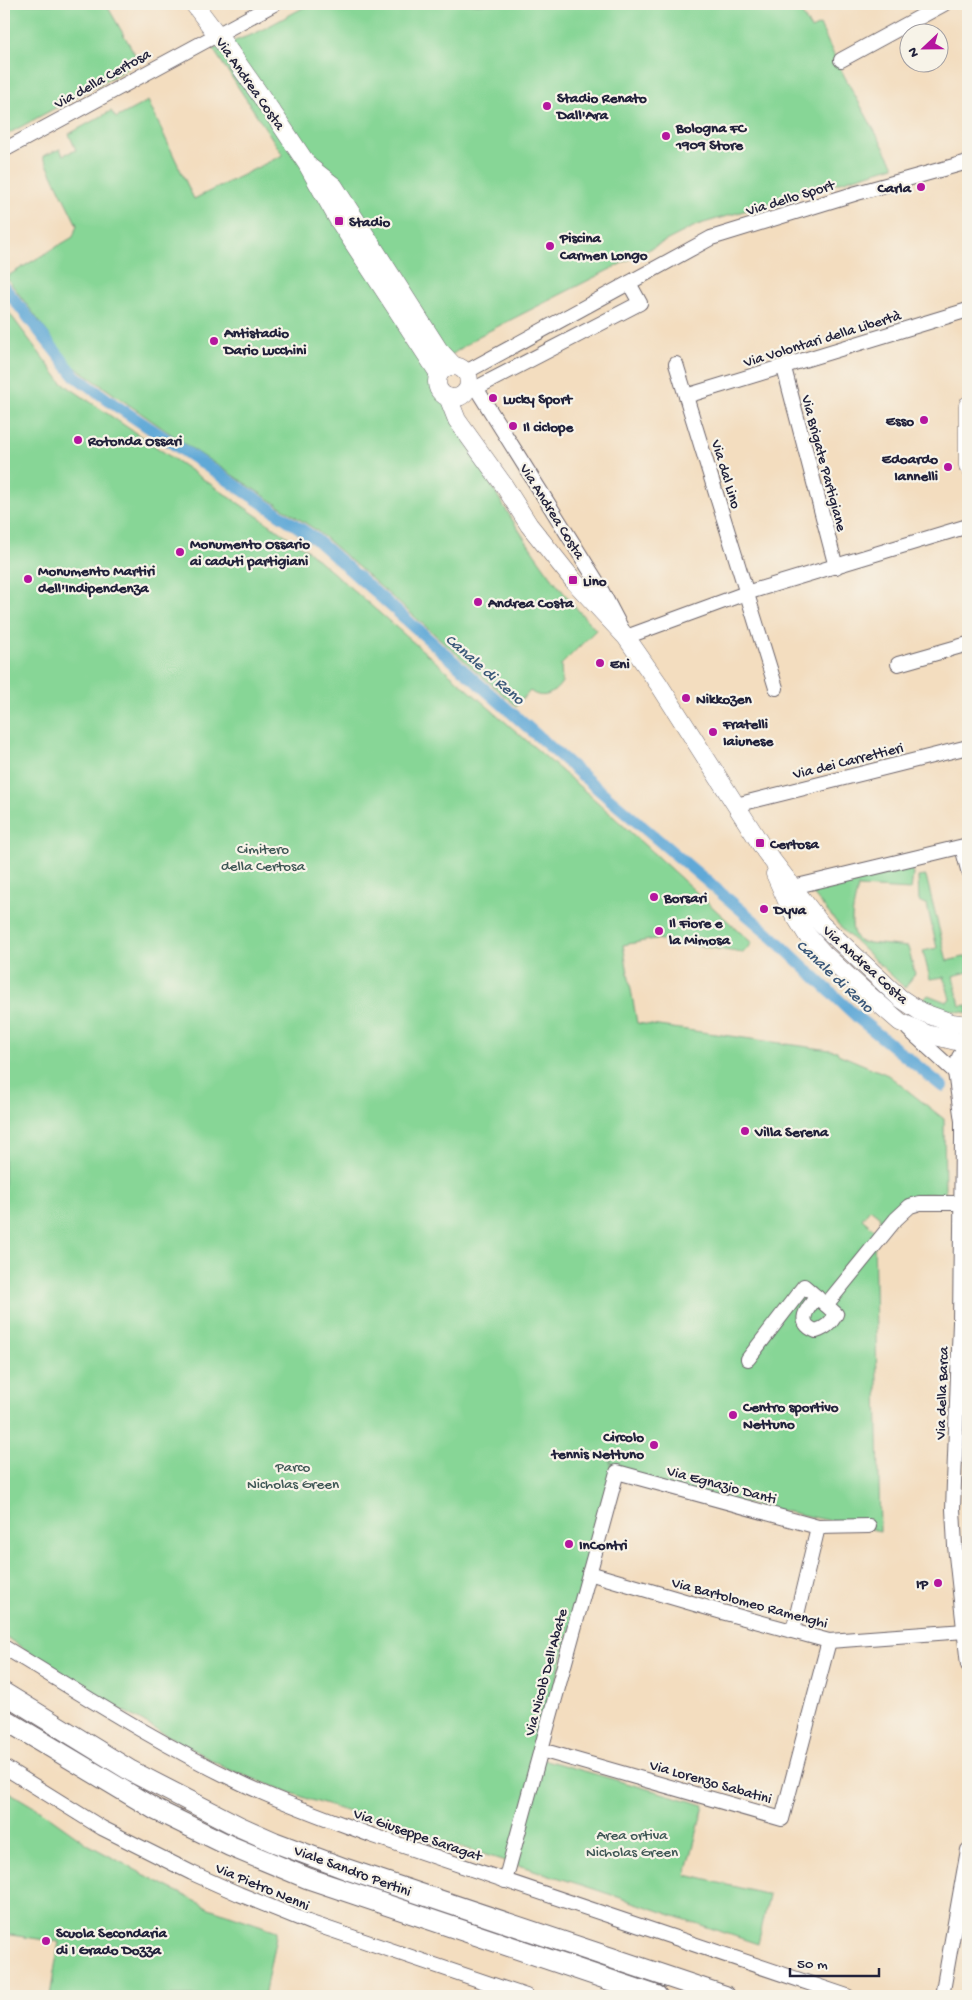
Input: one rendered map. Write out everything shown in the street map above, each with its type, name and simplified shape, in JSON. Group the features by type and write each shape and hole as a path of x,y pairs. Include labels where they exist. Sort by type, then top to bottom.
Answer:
{"highway":[{"name":"Viale Sandro Pertini","path":"4,1693 131,1771 238,1826 274,1842 346,1869 725,1996"},
{"name":"Viale Sandro Pertini","path":"4,1718 156,1810 230,1846 307,1878 658,1996"}],"main road":[{"name":"Via Andrea Costa","path":"194,4 307,164 334,186 459,383 502,484 529,525 550,552 626,636 765,851 827,931 900,998 921,1012 960,1024"},
{"path":"968,405 968,466"},
{"name":"Via Andrea Costa","path":"765,851 790,908 807,935 849,977 900,1022 927,1034 968,1044"}],"street":[{"name":"Via della Certosa","path":"4,150 274,4"},
{"path":"840,60 944,4"},
{"name":"Via dello Sport","path":"459,383 555,323 711,238 848,195 968,162"},
{"path":"459,383 565,342 640,303 629,283"},
{"name":"Via Volontari della Libertà","path":"686,396 784,368 968,310"},
{"path":"555,323 565,342"},
{"name":"Via dal Lino","path":"676,364 776,688"},
{"name":"Via Brigate Partigiane","path":"784,368 836,567"},
{"name":"Via Andrea Costa","path":"459,383 596,580 626,636"},
{"path":"626,636 746,593 968,526"},
{"path":"898,664 968,644"},
{"name":"Via dei Carrettieri","path":"736,805 968,747"},
{"path":"793,887 965,846 968,870"},
{"path":"900,1022 955,1072"},
{"path":"960,1024 968,1044"},
{"name":"Via della Barca","path":"968,1044 959,1057 955,1072 962,1122 965,1189 961,1203 962,1444 953,1509 955,1546 966,1628 968,1665"},
{"name":"Via della Barca","path":"962,1122 968,1108"},
{"path":"748,1358 804,1286 822,1301 910,1206 920,1203 961,1203"},
{"name":"Via Egnazio Danti","path":"617,1472 818,1527 869,1526"},
{"name":"Via Nicolò Dell'Abate","path":"505,1880 617,1472"},
{"path":"793,1631 818,1527"},
{"name":"Via Bartolomeo Ramenghi","path":"589,1573 829,1641 966,1628"},
{"name":"Via Lorenzo Sabatini","path":"541,1750 782,1819 829,1641"},
{"name":"Via Giuseppe Saragat","path":"4,1647 162,1742 238,1782 304,1810 354,1829 847,1996"},
{"name":"Via Pietro Nenni","path":"4,1767 102,1828 239,1894 311,1923 526,1996"},
{"path":"942,1996 968,1850"}],"green space":[{"path":"4,4 106,4 136,56 125,70 4,136"},
{"path":"310,4 796,4 811,29 820,25 841,70 894,166 697,225 479,336 428,371 484,473 525,539 570,601 596,630 561,665 562,682 556,689 544,695 535,694 530,691 516,706 316,530 188,446 72,365 6,277 73,237 77,225 43,156 60,149 63,155 76,150 69,134 111,111 116,118 148,101 194,199 283,155 213,49 256,33"},
{"path":"4,306 61,382 307,550 594,799 752,943 743,953 655,939 623,945 637,1023 837,1051 838,1054 888,1075 944,1119 945,1194 924,1194 909,1198 897,1207 884,1223 870,1209 862,1219 876,1231 874,1234 880,1531 691,1492 617,1472 607,1453 614,1472 535,1757 704,1805 686,1875 769,1895 758,1944 591,1888 308,1799 227,1769 106,1701 4,1636"},
{"path":"911,868 913,874 911,890 858,887 852,916 853,931 855,937 860,942 908,947 915,974 905,988 843,930 812,893"},
{"path":"926,876 947,961 968,956 968,972 953,976 960,1006 968,1005 968,1013 943,1009 923,1000 928,995 946,1002 950,999 944,977 930,979 923,951 937,948 927,905 919,901 918,877"},
{"path":"4,1789 44,1813 89,1845 145,1875 209,1908 277,1931 264,1996 50,1996 59,1942 4,1934"}],"waterway":[{"name":"Canale di Reno","path":"4,287 75,376 115,405 313,537 591,783 767,932 858,1018 942,1086"}],"place":[{"name":"Stadio Renato Dall'Ara","path":"547,106"},
{"name":"Bologna FC 1909 Store","path":"666,136"},
{"name":"Carla","path":"921,187"},
{"name":"Stadio","path":"339,221"},
{"name":"Piscina Carmen Longo","path":"550,246"},
{"name":"Antistadio Dario Lucchini","path":"214,341"},
{"name":"Lucky Sport","path":"493,398"},
{"name":"Esso","path":"924,420"},
{"name":"Il ciclope","path":"513,426"},
{"name":"Rotonda Ossari","path":"78,440"},
{"name":"Edoardo Iannelli","path":"948,467"},
{"name":"Monumento Ossario ai caduti partigiani","path":"180,552"},
{"name":"Monumento Martiri dell'Indipendenza","path":"28,579"},
{"name":"Lino","path":"573,580"},
{"name":"Andrea Costa","path":"478,602"},
{"name":"Eni","path":"600,663"},
{"name":"Nikkozen","path":"686,698"},
{"name":"Fratelli Iaiunese","path":"713,732"},
{"name":"Certosa","path":"760,843"},
{"name":"Borsari","path":"654,897"},
{"name":"Dyva","path":"764,909"},
{"name":"Il Fiore e la Mimosa","path":"659,931"},
{"name":"Villa Serena","path":"745,1131"},
{"name":"Centro sportivo Nettuno","path":"733,1415"},
{"name":"Circolo tennis Nettuno","path":"654,1445"},
{"name":"InContri","path":"569,1544"},
{"name":"IP","path":"938,1583"},
{"name":"Scuola Secondaria di I Grado Dozza","path":"46,1941"}],"park label":[{"name":"Cimitero della Certosa","path":"263,856"},
{"name":"Parco Nicholas Green","path":"293,1474"},
{"name":"Area ortiva Nicholas Green","path":"632,1842"}]}
